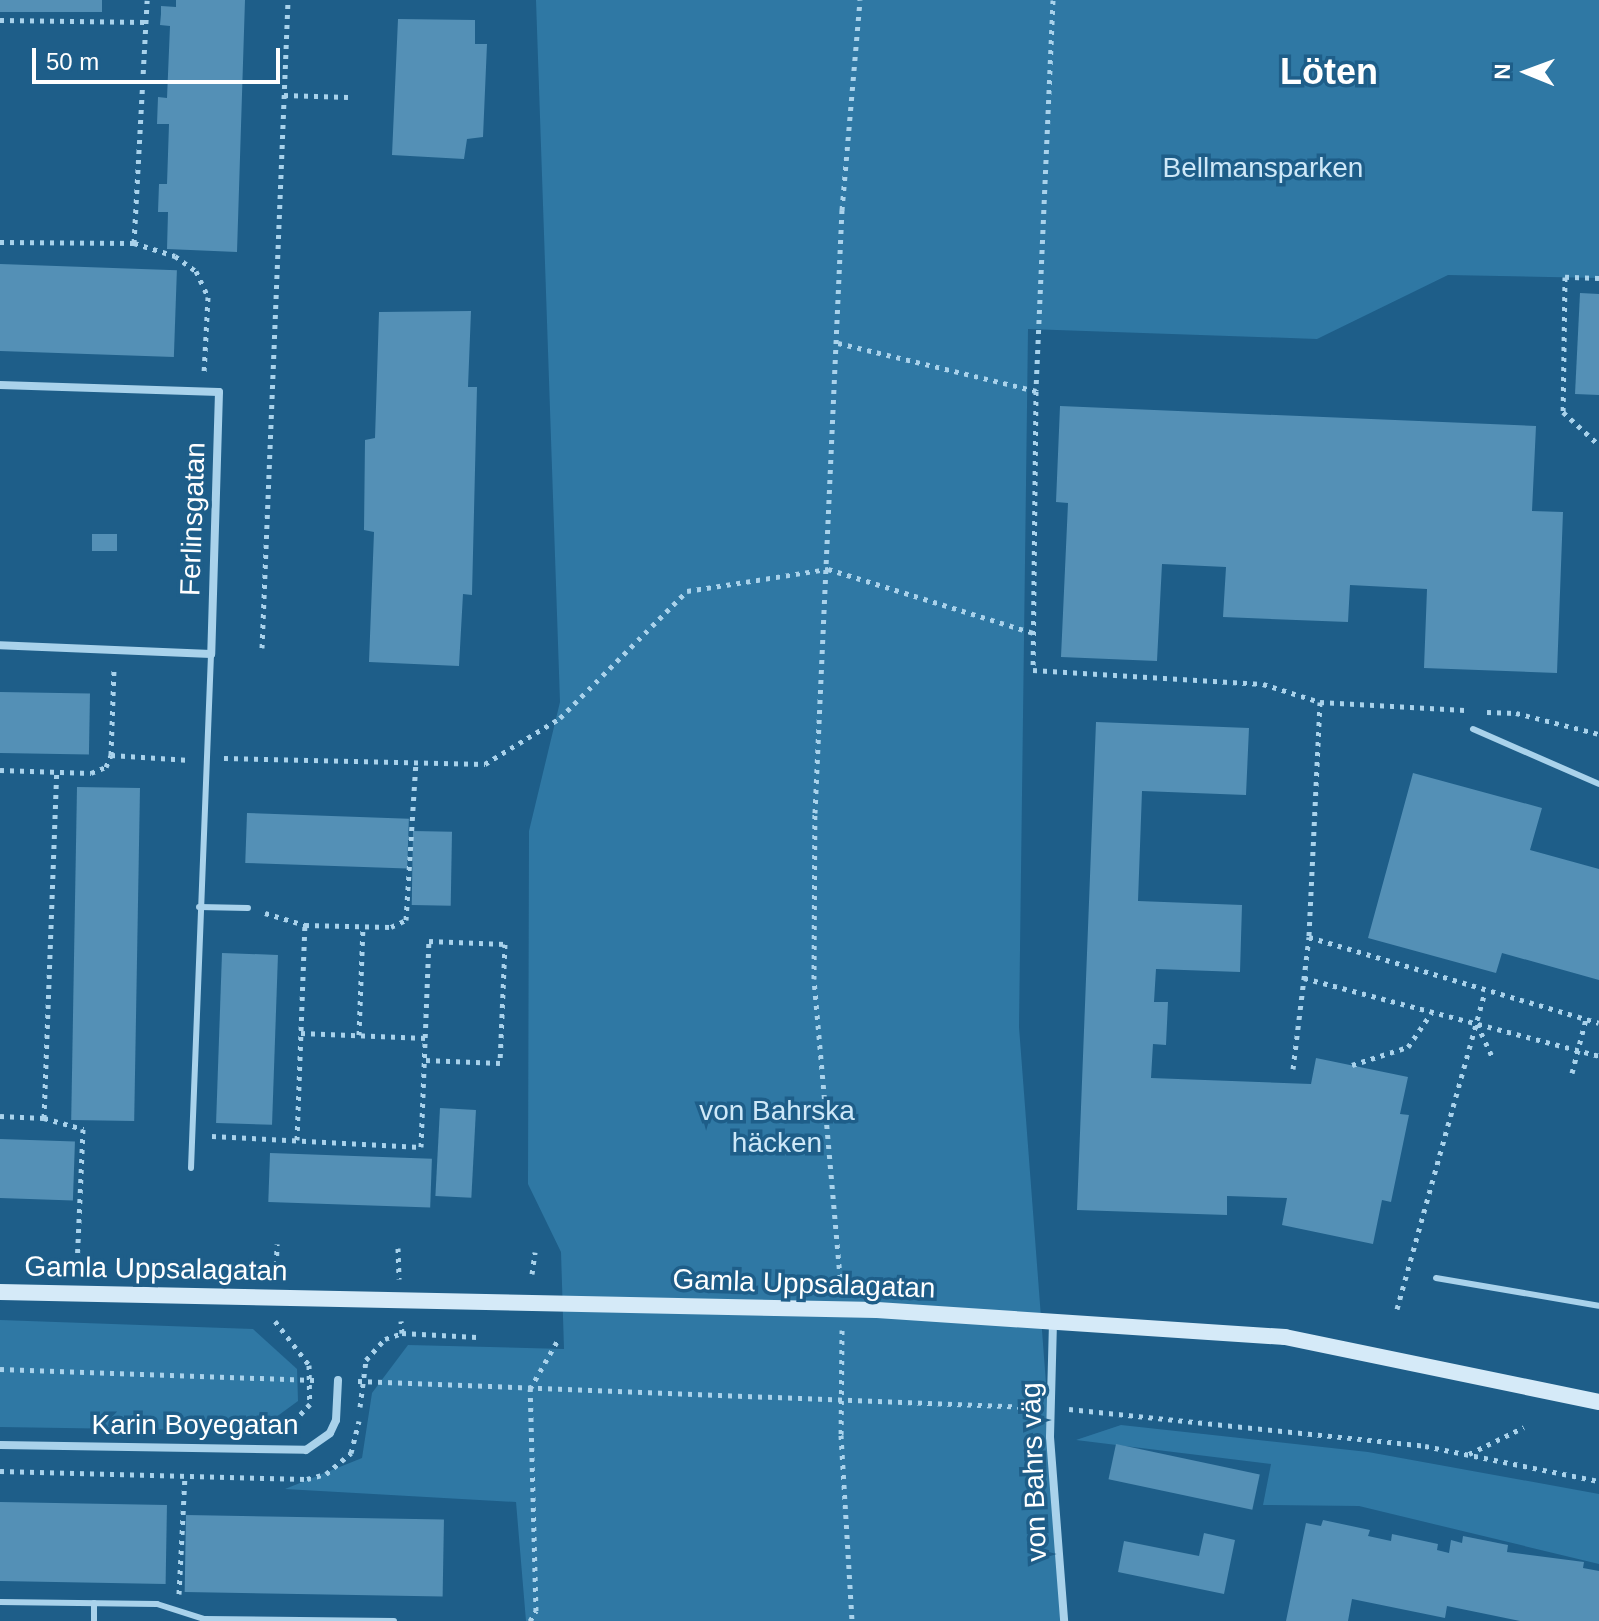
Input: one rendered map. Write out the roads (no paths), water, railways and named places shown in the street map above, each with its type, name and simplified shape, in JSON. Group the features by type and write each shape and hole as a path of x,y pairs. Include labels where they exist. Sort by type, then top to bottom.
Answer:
{"street":[{"name":"Ferlinsgatan","path":"0,385 219,392 211,654"},
{"path":"0,645 211,654"},
{"name":"Gamla Uppsalagatan","path":"0,1292 842,1309 1053,1321 1285,1337 1599,1402"},
{"name":"von Bahrs väg","path":"1053,1321 1050,1408 1064,1621"},
{"name":"Karin Boyegatan","path":"0,1445 306,1450 320,1443 336,1420 338,1380"}],"lane":[{"path":"191,1168 203,759 211,654"},
{"path":"1473,729 1599,784"},
{"path":"199,907 248,908"},
{"path":"1436,1278 1599,1306"},
{"path":"0,1602 157,1604 204,1619 394,1621"},
{"path":"94,1603 94,1621"}],"district":[{"name":"Löten","path":"1329,72"}],"park label":[{"name":"Bellmansparken","path":"1263,168"},
{"name":"von Bahrska häcken","path":"777,1127"}]}
